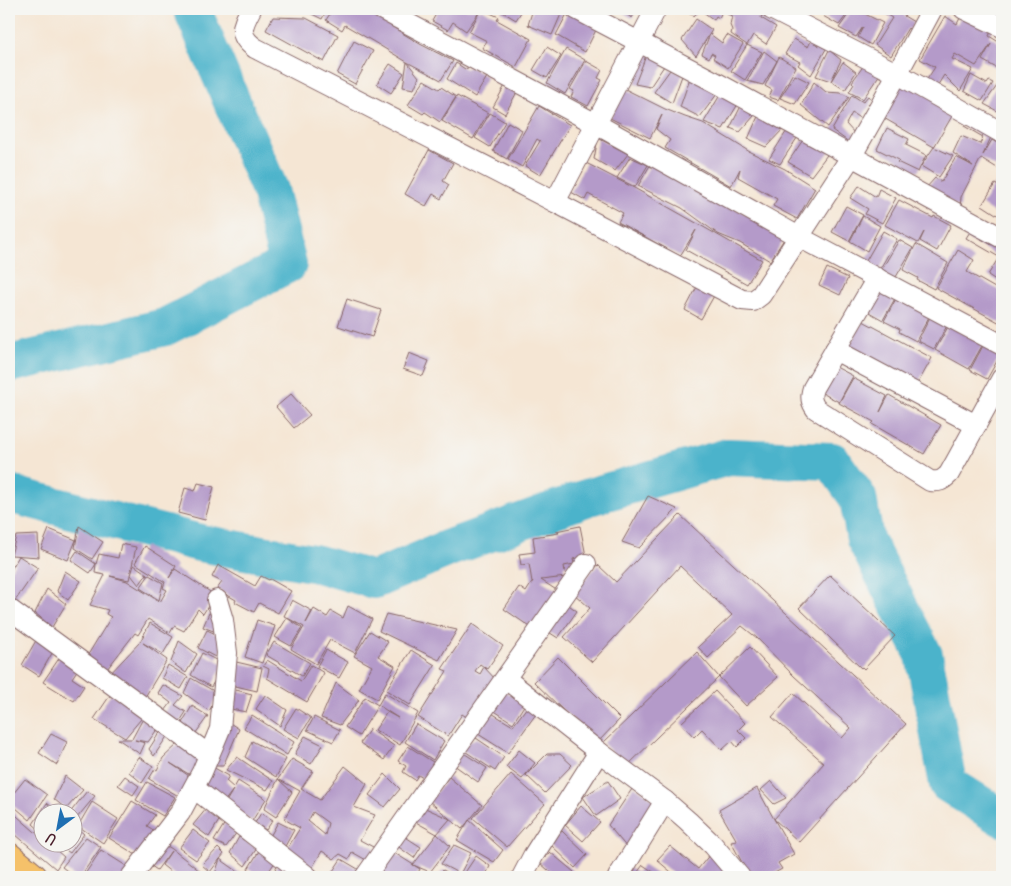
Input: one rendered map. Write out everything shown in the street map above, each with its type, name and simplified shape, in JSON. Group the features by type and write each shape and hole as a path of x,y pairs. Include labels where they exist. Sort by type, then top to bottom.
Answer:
{"highway":[{"path":"9,858 32,877"}],"street":[{"path":"251,9 244,22 242,31 244,38 255,48 742,300 748,301 753,301 761,295 851,156 898,74 932,9"},
{"path":"381,9 596,124 799,237 1002,345"},
{"path":"576,9 717,82 1002,238"},
{"path":"555,202 656,9"},
{"path":"771,9 898,74 1002,133"},
{"path":"964,9 1002,27"},
{"path":"877,278 812,388 811,399 816,409 930,481 937,482 943,480 948,474 1002,378"},
{"path":"835,350 976,425"},
{"path":"365,877 586,564"},
{"path":"130,877 180,813 194,788 220,729 227,653 223,620 217,600"},
{"path":"9,609 209,755"},
{"path":"506,679 665,801 713,845 740,877"},
{"path":"522,877 600,752"},
{"path":"194,788 308,877"},
{"path":"618,877 665,801"}],"building":[{"path":"302,9 327,9 322,19"},
{"path":"333,9 362,9 420,44 453,61 441,80 345,25 342,30 326,20"},
{"path":"439,9 478,9 480,11 466,31 453,22 448,30 432,21"},
{"path":"481,9 499,17 497,20 531,39 516,67 482,48 487,41 469,32"},
{"path":"503,9 523,9 516,20 501,11"},
{"path":"533,9 569,10 562,12 552,35 528,25"},
{"path":"618,9 637,9 632,18"},
{"path":"680,9 700,9 694,16"},
{"path":"704,9 723,9 719,18 716,16 714,20 702,11"},
{"path":"730,9 744,9 749,12 751,9 763,9 761,18 776,27 766,44 753,35 747,45 731,34 730,25 733,16 727,14"},
{"path":"828,9 851,9 839,25 823,16"},
{"path":"852,9 883,23 871,45 858,37 863,27 856,37 839,28"},
{"path":"878,9 908,9 904,16 914,22 910,30 908,28 891,56 875,45 892,18"},
{"path":"569,10 598,26 585,52 556,35"},
{"path":"963,12 993,27 989,36 1002,44 1002,71 982,60 991,44 976,66 955,54 952,59 973,69 960,91 944,75 936,88 926,81 935,67 920,59 945,16 957,24"},
{"path":"273,17 306,18 338,35 324,62 266,30"},
{"path":"696,19 712,30 696,56 682,40"},
{"path":"710,34 722,43 727,35 743,44 728,68 713,58 715,55 711,53 709,58 702,54"},
{"path":"794,39 808,47 811,41 826,49 811,75 798,65 800,62 785,54"},
{"path":"354,41 373,51 355,84 337,74"},
{"path":"747,45 762,52 745,80 731,71"},
{"path":"547,47 561,56 547,78 533,70"},
{"path":"566,49 585,60 565,94 547,83"},
{"path":"829,50 841,60 831,81 816,76"},
{"path":"764,51 777,61 763,85 747,81"},
{"path":"647,53 666,63 650,87 635,84"},
{"path":"779,57 796,67 778,100 769,97 772,90 765,86"},
{"path":"586,61 602,70 598,78 602,80 588,106 571,97 574,91 570,89"},
{"path":"407,62 419,77 414,89 403,87"},
{"path":"843,62 856,72 845,90 831,81"},
{"path":"456,63 465,69 470,67 487,77 475,97 447,79"},
{"path":"390,64 404,73 391,93 377,84"},
{"path":"864,65 880,74 863,99 849,92 854,84 852,82"},
{"path":"670,70 683,73 672,103 654,92"},
{"path":"691,75 717,94 700,117 680,107"},
{"path":"795,75 809,82 795,104 780,98"},
{"path":"971,75 987,84 989,81 993,83 982,101 964,91"},
{"path":"1002,79 1002,112 1001,113 984,104"},
{"path":"424,80 439,89 441,87 456,97 440,122 425,112 423,114 408,105"},
{"path":"903,81 955,111 934,147 882,117"},
{"path":"507,82 517,92 505,114 493,107"},
{"path":"814,82 826,92 841,93 849,97 828,127 801,105"},
{"path":"625,89 665,109 703,123 815,188 797,219 773,206 777,199 738,177 740,169 731,186 665,148 670,140 656,129 662,115 650,138 610,118"},
{"path":"723,90 738,104 723,129 704,122"},
{"path":"852,95 863,102 868,96 873,100 861,119 852,113 846,124 855,134 853,145 832,130"},
{"path":"457,96 488,113 473,139 442,121"},
{"path":"539,106 570,125 540,175 525,166 540,141 537,139 522,167 508,159"},
{"path":"741,106 754,116 740,132 730,128"},
{"path":"490,113 505,122 490,147 475,138"},
{"path":"759,114 784,128 766,147 748,139"},
{"path":"969,118 992,135 983,155 992,140 1002,146 1002,171 981,158 961,197 960,208 926,188 935,178 941,182 956,157 973,166 953,153 961,136 980,144 983,137 964,126"},
{"path":"508,122 522,130 507,159 493,151"},
{"path":"887,128 909,139 906,145 926,155 918,172 897,162 899,160 877,149"},
{"path":"788,129 801,132 780,164 769,159"},
{"path":"805,137 830,151 811,176 788,162"},
{"path":"598,138 628,154 615,171 594,159"},
{"path":"934,147 953,156 939,177 921,166"},
{"path":"429,150 453,163 443,181 449,185 441,199 433,194 426,206 405,194"},
{"path":"630,157 648,165 635,187 617,178"},
{"path":"652,162 786,236 770,261 740,243 718,234 682,208 638,186"},
{"path":"586,163 762,260 747,284 686,250 696,230 680,256 618,222 623,213 588,194 585,200 571,192"},
{"path":"995,184 1002,188 1002,211 999,216 982,205"},
{"path":"859,186 876,197 879,189 896,198 882,223 865,214 868,209 850,198"},
{"path":"899,200 951,225 937,251 920,241 924,232 918,243 885,225"},
{"path":"846,206 863,215 849,241 832,232"},
{"path":"863,216 880,226 867,251 850,241"},
{"path":"973,227 985,234 981,239 992,245 997,237 1002,240 1002,284 988,275 999,257 966,238"},
{"path":"883,231 897,239 877,274 863,266"},
{"path":"899,240 913,248 893,282 879,274"},
{"path":"916,244 948,263 934,289 903,270"},
{"path":"958,250 974,260 967,272 1002,292 1002,324 936,288"},
{"path":"827,268 848,278 840,295 819,285"},
{"path":"698,285 715,294 701,319 685,310"},
{"path":"880,286 897,295 883,320 867,311"},
{"path":"898,295 930,315 916,341 899,332 900,329 884,321"},
{"path":"347,299 381,310 372,337 338,326"},
{"path":"931,315 948,324 934,349 918,341"},
{"path":"863,321 932,358 918,383 849,346"},
{"path":"949,325 983,344 969,369 935,350"},
{"path":"984,344 1001,354 987,379 970,370"},
{"path":"409,353 429,361 423,376 403,369"},
{"path":"836,367 853,376 839,402 822,393"},
{"path":"853,378 887,396 880,412 889,395 941,425 924,454 872,424 874,422 839,403"},
{"path":"291,394 310,415 294,428 276,407"},
{"path":"198,483 214,487 205,520 178,513 185,488 195,491"},
{"path":"648,496 677,509 639,548 622,542"},
{"path":"680,515 906,724 799,842 774,819 824,763 772,717 793,693 842,738 851,728 742,626 708,658 698,647 732,615 680,566 592,662 564,637 590,608 573,593 598,565 616,582"},
{"path":"79,526 103,542 92,559 75,548"},
{"path":"580,526 586,556 573,559 574,564 564,566 566,577 541,580 561,593 536,631 504,609 519,587 526,592 533,581 529,564 521,565 519,554 535,552 533,537 559,533 556,531"},
{"path":"49,529 76,540 68,560 41,549"},
{"path":"38,535 39,557 11,555 16,536"},
{"path":"121,544 136,547 129,580 110,576 127,581 160,602 167,590 163,588 165,582 135,563 145,546 176,566 169,578 175,569 215,595 203,614 198,609 184,631 174,626 170,633 148,619 138,635 135,633 104,673 83,663 111,617 106,614 108,610 90,605 105,575 95,573 99,554 118,558"},
{"path":"77,551 96,564 90,573 71,560"},
{"path":"19,556 38,568 15,601 9,596 9,573"},
{"path":"134,565 147,574 139,585 131,575"},
{"path":"218,565 255,586 261,576 291,591 278,613 259,603 254,612 235,602 236,600 217,589 222,582 212,577"},
{"path":"65,571 81,581 68,600 57,591"},
{"path":"149,575 163,583 159,600 140,588"},
{"path":"830,575 895,636 864,669 799,608"},
{"path":"47,589 66,604 52,627 35,613"},
{"path":"292,600 312,611 306,623 314,609 327,617 331,611 343,618 348,606 372,619 355,653 330,640 316,664 291,649 304,627 284,616"},
{"path":"566,603 577,611 558,638 547,631"},
{"path":"209,613 222,619 216,632 203,627"},
{"path":"386,614 457,630 439,660 379,631"},
{"path":"287,618 302,628 291,646 275,637"},
{"path":"257,620 275,626 262,663 245,657"},
{"path":"150,623 173,637 163,654 143,643 167,660 142,702 108,676 140,642"},
{"path":"472,624 503,646 487,669 484,667 496,680 482,693 487,696 471,720 462,714 448,736 418,717 447,671 442,669","holes":["480,664 484,667 480,674 475,671"]},
{"path":"207,630 220,636 222,647 217,658 198,648"},
{"path":"370,631 388,642 378,656 395,666 377,699 359,689 372,666 354,656"},
{"path":"38,637 55,648 39,676 22,665"},
{"path":"179,641 197,654 186,673 171,662"},
{"path":"274,642 310,663 302,676 266,655"},
{"path":"750,647 778,677 746,706 719,677"},
{"path":"326,650 348,662 339,678 317,666"},
{"path":"411,650 435,665 410,705 386,690"},
{"path":"697,652 719,677 626,767 603,743"},
{"path":"202,653 224,664 211,687 191,675"},
{"path":"62,654 80,666 72,678 84,686 74,701 43,682"},
{"path":"558,657 620,719 597,743 534,682"},
{"path":"267,660 301,681 311,665 324,673 307,702 267,678 269,669 263,666"},
{"path":"232,661 262,668 257,691 227,684"},
{"path":"168,665 188,677 181,689 162,678"},
{"path":"191,678 219,694 209,711 184,693"},
{"path":"336,683 359,700 340,725 321,718"},
{"path":"163,685 183,696 175,705 186,712 177,726 162,715 171,703 158,693"},
{"path":"236,690 252,694 246,712 231,709"},
{"path":"504,691 525,704 513,723 493,710"},
{"path":"715,691 745,723 738,730 746,738 737,747 732,741 722,750 702,729 694,737 681,723"},
{"path":"385,693 418,713 400,745 375,730 387,712 398,718 378,705"},
{"path":"111,694 146,713 125,738 94,719"},
{"path":"265,695 287,710 280,726 256,709"},
{"path":"365,697 378,705 359,736 345,727"},
{"path":"192,706 208,716 193,737 179,728"},
{"path":"527,707 536,714 508,753 475,732 490,712 513,726"},
{"path":"296,708 311,718 299,738 283,729"},
{"path":"146,713 161,724 148,742 135,740 145,743 140,754 118,739 132,739"},
{"path":"252,715 294,742 287,755 244,728"},
{"path":"314,717 340,730 333,742 307,730"},
{"path":"225,720 239,729 223,766 211,766"},
{"path":"416,724 444,741 433,760 405,742"},
{"path":"370,729 394,746 384,760 360,743"},
{"path":"161,730 168,735 154,756 149,749"},
{"path":"51,734 67,742 57,765 39,753"},
{"path":"305,736 323,745 311,764 295,754"},
{"path":"476,738 504,757 495,771 460,748"},
{"path":"252,741 286,759 276,777 245,757"},
{"path":"179,743 205,758 192,776 170,763 195,780 182,798 149,779 155,769 157,770 163,758"},
{"path":"408,746 436,764 425,779 418,775 415,780 403,772 406,766 398,761"},
{"path":"519,750 535,763 522,779 506,767"},
{"path":"462,752 487,768 478,782 454,765"},
{"path":"547,754 560,754 572,765 545,793 526,775"},
{"path":"139,757 153,766 142,783 129,772"},
{"path":"237,757 273,781 267,790 226,770"},
{"path":"292,759 313,771 301,789 320,800 345,766 367,784 354,807 375,815 360,840 375,848 368,861 352,852 349,859 340,854 334,859 322,851 312,868 287,849 300,828 284,819 300,791 278,779","holes":["313,812 328,823 325,835 308,821"]},
{"path":"209,765 229,776 226,781 234,788 238,781 266,799 252,821 224,805 233,790 224,802 198,785"},
{"path":"385,774 400,789 385,807 369,795"},
{"path":"511,774 545,804 507,847 473,818"},
{"path":"65,776 83,790 70,804 60,804 54,799"},
{"path":"125,776 139,786 133,795 118,785"},
{"path":"449,777 482,805 462,829 429,801"},
{"path":"25,779 47,795 41,804 32,804 32,817 30,820 9,802 9,799"},
{"path":"278,779 292,792 276,817 264,809"},
{"path":"608,781 620,799 596,816 583,797"},
{"path":"771,781 786,798 774,804 761,790"},
{"path":"147,782 175,797 163,816 136,800"},
{"path":"634,786 659,803 628,849 608,825"},
{"path":"757,788 794,854 778,863 782,869 771,875 772,877 750,877 731,842 737,841 719,810"},
{"path":"87,791 95,796 82,812 82,804 77,804"},
{"path":"132,801 155,815 147,826 160,834 141,858 109,838"},
{"path":"92,802 118,819 103,843 82,829 82,819"},
{"path":"581,806 600,822 583,841 565,825"},
{"path":"423,807 450,819 437,834 414,821"},
{"path":"207,808 220,819 209,837 193,825"},
{"path":"9,809 32,829 32,849 9,829"},
{"path":"261,813 273,820 266,830 255,823"},
{"path":"469,820 503,850 494,862 457,840"},
{"path":"278,822 294,830 283,850 267,842"},
{"path":"225,823 237,832 226,847 214,841"},
{"path":"193,830 210,843 196,860 179,848"},
{"path":"562,831 587,855 575,868 550,844"},
{"path":"401,834 421,847 414,858 396,845"},
{"path":"437,834 450,846 430,872 413,865"},
{"path":"86,837 101,847 80,877 75,877 62,867 72,854 82,854 82,842"},
{"path":"239,837 257,848 245,866 230,853"},
{"path":"159,841 200,871 195,877 177,877 162,865 171,851 157,870 147,863"},
{"path":"454,845 471,853 460,874 441,864"},
{"path":"670,846 698,869 711,853 731,870 724,877 677,877 657,860"},
{"path":"218,848 224,854 210,872 202,865"},
{"path":"101,850 131,869 125,877 83,877"},
{"path":"259,851 275,862 265,877 261,877 248,869"},
{"path":"393,852 420,869 416,877 376,877"},
{"path":"550,852 574,872 570,877 556,877 540,863"},
{"path":"38,854 61,854 64,857 56,869"},
{"path":"476,856 490,866 485,877 469,877 464,874"},
{"path":"220,859 240,873 238,877 219,877 215,874"},
{"path":"341,859 358,869 353,877 329,877"},
{"path":"278,864 295,877 271,877"},
{"path":"643,865 661,877 622,877 629,868 637,873"},
{"path":"443,870 456,877 437,877"}],"waterway":[{"path":"9,364 165,327 288,264 270,190 192,9"},
{"path":"9,494 200,543 318,564 374,580 449,548 589,497 728,457 832,461 858,498 865,539 924,655 948,784 1002,818"}]}
